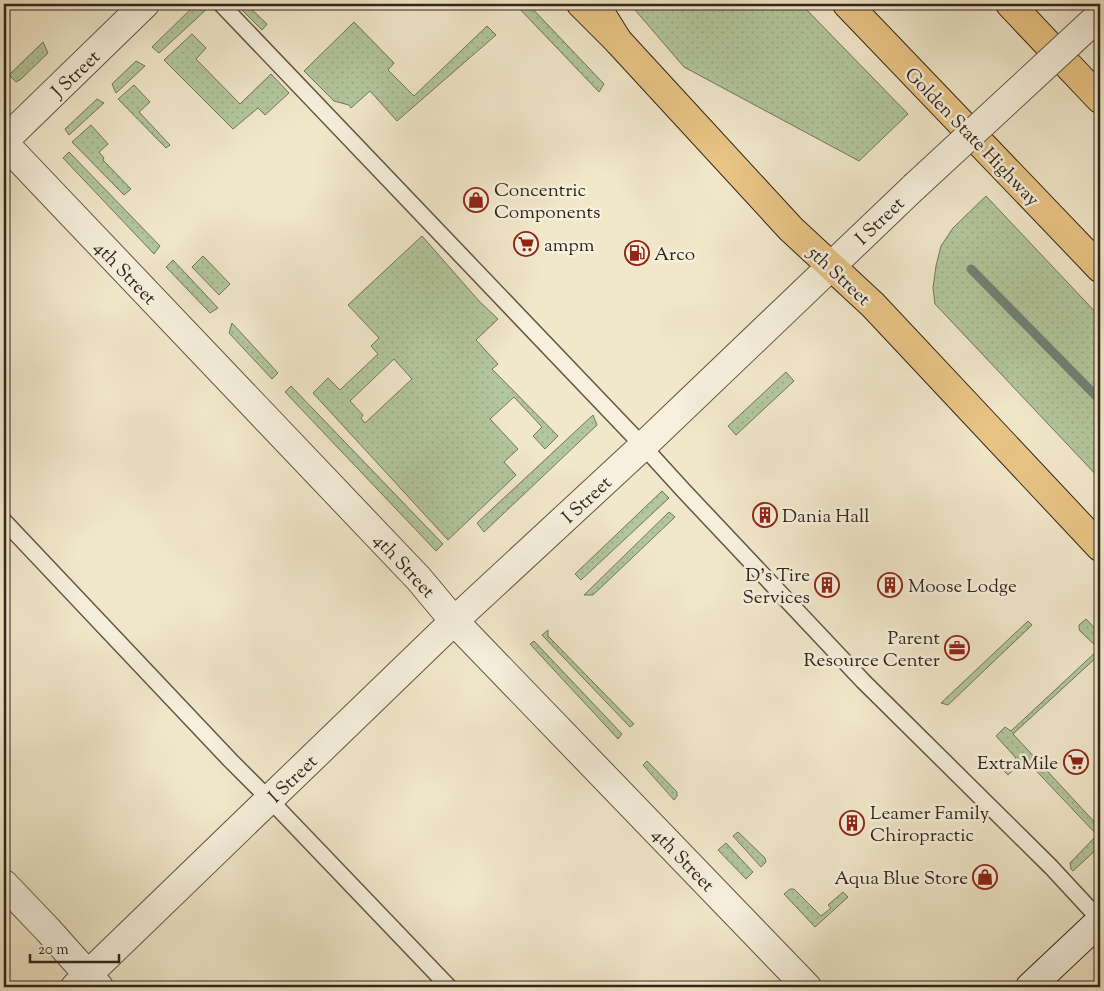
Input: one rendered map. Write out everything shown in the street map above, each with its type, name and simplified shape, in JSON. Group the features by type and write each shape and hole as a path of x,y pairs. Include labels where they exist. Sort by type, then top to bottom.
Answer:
{"main road":[{"name":"5th Street","path":"581,4 618,41 791,229 873,305 1100,547"},
{"path":"595,4 618,41"},
{"name":"Golden State Highway","path":"847,4 1100,268"},
{"path":"1010,4 1100,99"}],"street":[{"name":"J Street","path":"4,142 145,4"},
{"name":"I Street","path":"87,983 270,800 454,621 643,446 914,187 1100,15"},
{"name":"4th Street","path":"4,142 419,579 454,621 807,987"},
{"path":"4,884 48,930 87,983"},
{"path":"1030,987 1100,920"}],"lane":[{"path":"221,4 643,446 684,492 863,681 1051,867 1100,920"},
{"path":"4,520 230,760 448,987"}],"green space":[{"path":"196,4 205,4 209,7 159,53 152,47"},
{"path":"236,4 246,4 267,24 262,30"},
{"path":"515,4 528,4 604,84 599,92"},
{"path":"630,4 801,4 908,114 859,161 684,67"},
{"path":"354,22 394,63 388,70 414,96 487,26 496,35 397,121 370,91 351,108 349,105 334,101 304,71"},
{"path":"192,34 206,48 196,59 240,104 271,74 289,93 265,115 258,108 233,129 164,60"},
{"path":"43,42 48,53 16,82 9,75"},
{"path":"136,61 145,66 116,93 112,84"},
{"path":"134,85 150,102 139,112 170,145 166,148 118,99"},
{"path":"97,99 104,103 69,135 65,129"},
{"path":"91,125 108,144 99,152 104,158 103,160 131,189 124,195 72,142"},
{"path":"69,152 160,246 154,254 63,158"},
{"path":"986,196 1100,317 1100,479 935,304 933,288 941,246 953,228"},
{"path":"422,236 479,301 498,319 476,340 498,364 492,369 558,436 545,449 533,436 542,427 514,397 490,419 518,449 504,462 516,475 448,540 313,393 328,378 340,390 378,354 371,346 379,338 348,305","holes":["394,359 412,379 365,423 361,418 363,415 350,401"]},
{"path":"203,256 230,284 219,295 192,267"},
{"path":"173,260 218,308 210,313 166,267"},
{"path":"232,323 278,373 272,379 229,333"},
{"path":"786,372 794,381 736,435 728,426"},
{"path":"291,386 443,544 436,551 285,392"},
{"path":"593,415 597,425 484,532 477,523"},
{"path":"662,491 669,498 581,580 575,574"},
{"path":"669,512 675,517 593,595 584,595"},
{"path":"1086,619 1100,634 1100,654 1013,734 1100,828 1100,846 1073,871 1070,863 1097,835 1025,759 1008,775 1003,770 1016,758 996,736 1005,727 1011,731 1099,649 1080,631 1079,625"},
{"path":"1028,621 1032,625 948,705 941,703"},
{"path":"548,630 548,636 634,724 630,727 542,635"},
{"path":"534,641 622,734 618,739 530,644"},
{"path":"647,761 677,792 674,800 643,765"},
{"path":"738,832 765,858 766,862 761,867 733,836"},
{"path":"726,843 753,872 746,879 718,850"},
{"path":"790,889 794,889 821,916 831,908 828,905 843,892 848,897 815,927 784,894"}],"waterway":[{"path":"971,269 1100,400"}],"place":[{"name":"Concentric Components","path":"476,200"},
{"name":"ampm","path":"526,244"},
{"name":"Arco","path":"637,253"},
{"name":"Dania Hall","path":"765,515"},
{"name":"D's Tire Services","path":"827,585"},
{"name":"Moose Lodge","path":"890,585"},
{"name":"Parent Resource Center","path":"957,648"},
{"name":"ExtraMile","path":"1076,762"},
{"name":"Leamer Family Chiropractic","path":"852,823"},
{"name":"Aqua Blue Store","path":"985,877"}]}
